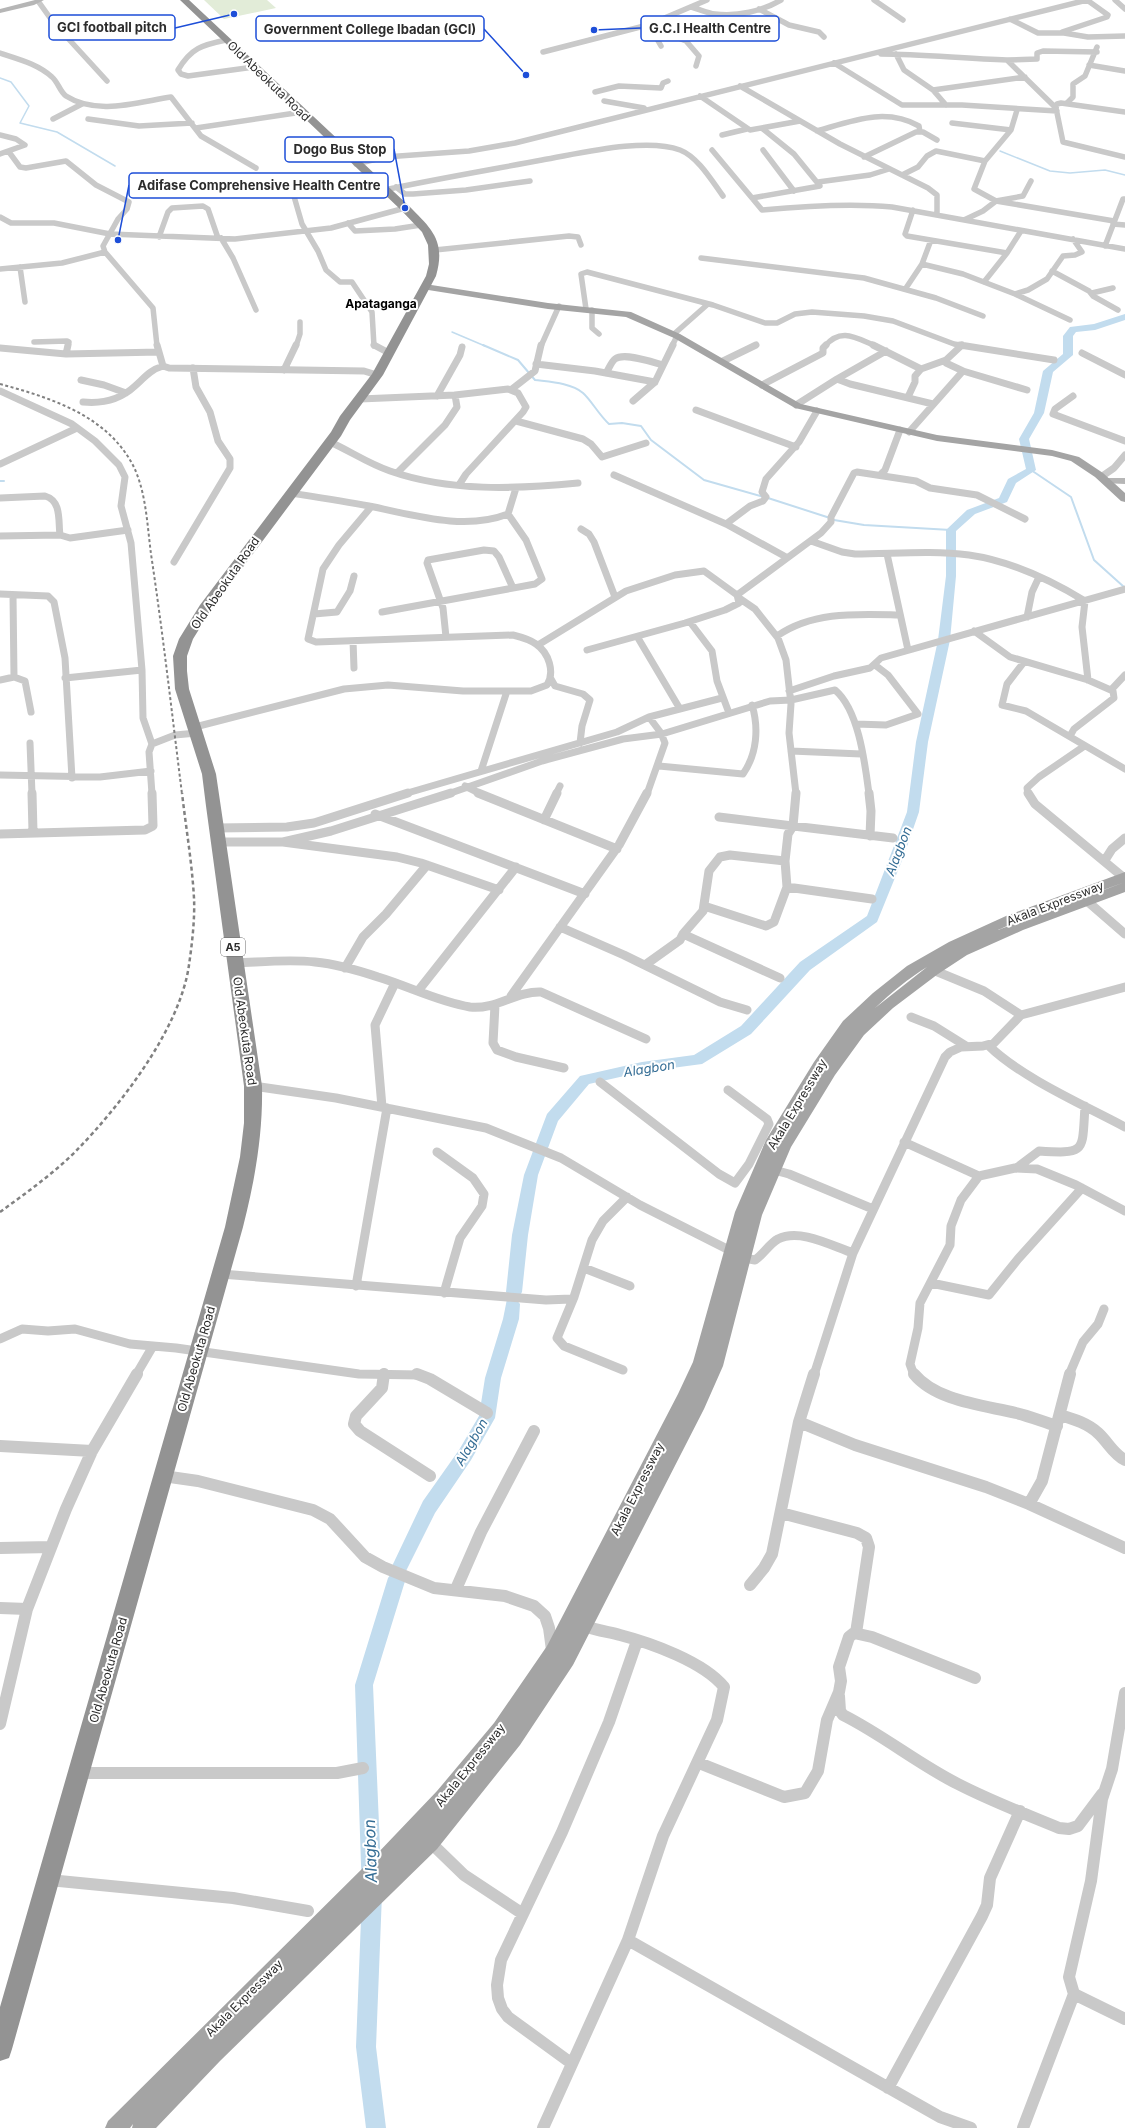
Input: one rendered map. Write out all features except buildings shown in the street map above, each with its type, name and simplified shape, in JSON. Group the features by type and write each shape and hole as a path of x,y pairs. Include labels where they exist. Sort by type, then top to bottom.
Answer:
{"highway":[{"name":"Old Abeokuta Road","path":"0,2049 7,1998 47,1880 221,1274 244,1190 251,1157 254,1127 253,1086 236,964 209,774 182,689 180,656 186,639 204,608 330,442 377,375 426,286 436,260 431,237 405,208 390,188 356,164 184,0"}],"main road":[{"path":"426,286 558,306 628,314 675,335 723,361 796,405 937,438 1052,452 1075,459 1104,479 1125,499"},
{"name":"Akala Expressway","path":"388,1870 444,1798 584,1626 698,1404 715,1366 738,1255 742,1212 750,1192 773,1140 824,1068 859,1031 888,1004 933,970 962,952 1018,927 1087,901 1124,881"},
{"name":"Akala Expressway","path":"115,2128 356,1899 388,1870 430,1842 514,1739 560,1655 684,1399 701,1362 738,1255 774,1170 824,1068 848,1025 878,997 912,970 954,945 1011,919 1124,881"},
{"name":"Akala Expressway","path":"142,2128 356,1899"}],"street":[{"path":"543,52 622,33 664,19 707,0"},
{"path":"691,7 714,14 759,9 772,6 781,0"},
{"path":"874,0 904,20"},
{"path":"1059,0 1066,5"},
{"path":"356,164 385,157 436,154 492,148 834,63 872,52 1087,0 1108,15 1059,33"},
{"path":"1115,0 1125,9"},
{"path":"0,12 40,1 44,11 79,47 107,81"},
{"path":"759,9 789,25 819,32 824,37"},
{"path":"661,46 657,39 666,31 664,19"},
{"path":"1010,19 1038,33 1059,33 1092,37 1124,37"},
{"path":"665,33 671,38 685,41 699,56 696,66"},
{"path":"1067,103 1073,97 1073,84 1085,76 1096,52 1097,46 1092,37"},
{"path":"226,40 201,46 191,51 178,70 181,74 188,76 254,67"},
{"path":"872,52 956,60 1037,59 1037,52 1043,51 1096,52"},
{"path":"0,53 36,65 58,82 66,96 82,104 134,104 170,97 174,99 208,141 232,152 256,168"},
{"path":"896,54 904,70 933,90 946,105"},
{"path":"1007,60 1056,110"},
{"path":"834,63 902,105 946,105 1017,110 1056,110"},
{"path":"1089,65 1125,71"},
{"path":"933,90 1024,77"},
{"path":"595,92 606,87 618,85 661,88 663,83 668,81"},
{"path":"740,86 864,157 920,183 936,195 937,215"},
{"path":"700,96 747,129"},
{"path":"604,101 649,109"},
{"path":"1125,112 1067,103 1057,104 1056,110 1063,142 1066,144 1091,148 1125,157"},
{"path":"53,119 82,104"},
{"path":"1017,110 1011,130 985,161 974,189 996,201 1125,225"},
{"path":"196,128 302,112"},
{"path":"817,131 869,117 890,116 909,119 919,126 920,132"},
{"path":"88,119 139,126 192,123"},
{"path":"722,135 747,129 763,129 800,121"},
{"path":"952,123 1011,130"},
{"path":"752,198 819,188 818,182 794,154 763,129"},
{"path":"864,157 908,134 920,132 937,140"},
{"path":"0,135 16,139 25,145 0,154"},
{"path":"390,188 557,157 639,146 675,149 686,153 723,196"},
{"path":"712,150 762,210 809,206 871,205 913,210 1125,249"},
{"path":"763,150 794,191"},
{"path":"902,175 918,167 928,156 936,151 985,161"},
{"path":"9,152 20,167 26,168 61,161 69,162 96,185 129,202 127,209 118,219 103,246 105,252 153,308 159,352 163,366"},
{"path":"818,182 870,175 889,169"},
{"path":"390,188 405,194 413,194 466,190 530,180"},
{"path":"964,220 983,211 996,201 1024,196 1031,181"},
{"path":"292,193 297,203 300,217 308,230 326,270 340,282 352,282 362,294 372,315 374,346 377,349 389,353"},
{"path":"1105,246 1113,222 1123,199 1125,199"},
{"path":"159,236 168,212 172,208 203,206 208,209 220,238 234,258 256,310"},
{"path":"0,224 8,222 54,223 110,234 235,239 339,226 405,208"},
{"path":"913,210 905,234 1007,253"},
{"path":"0,217 8,222"},
{"path":"348,223 358,231 395,229 421,225"},
{"path":"984,282 1007,253 1021,231"},
{"path":"435,250 569,236 578,237 581,245"},
{"path":"1015,294 1047,279 1063,256 1074,255 1082,252 1073,239"},
{"path":"906,288 922,264 931,240"},
{"path":"0,269 77,260 105,252"},
{"path":"701,258 864,278 906,288 952,303 983,316"},
{"path":"922,264 963,274 1015,294 1070,320"},
{"path":"20,267 25,302"},
{"path":"1052,271 1092,293 1091,294 1118,310"},
{"path":"599,334 592,328 581,274 588,272 708,304 766,323 778,323 795,314 812,312 884,319 962,345 1054,360"},
{"path":"1092,293 1113,288"},
{"path":"633,401 655,382 675,335 708,304"},
{"path":"360,399 455,395 512,389 533,373 548,325 558,306"},
{"path":"284,370 298,342 301,327 300,322"},
{"path":"762,385 823,353 823,348 833,337 838,335 846,335 886,351 921,369"},
{"path":"34,342 67,341 69,342 66,354"},
{"path":"723,361 756,345"},
{"path":"908,397 915,382 915,376 921,369 946,360 962,345"},
{"path":"437,396 460,356 462,347"},
{"path":"0,348 66,354 159,352"},
{"path":"796,405 837,379 886,351"},
{"path":"1082,353 1125,375"},
{"path":"606,373 615,359 618,358 637,359 663,365"},
{"path":"946,360 946,363 963,371 1027,390"},
{"path":"536,364 606,373 655,382"},
{"path":"83,402 105,403 126,393 141,380 146,372 163,366 193,368 364,371 377,375"},
{"path":"174,562 185,542 212,501 230,468 230,459 218,441 210,412 196,387 193,368"},
{"path":"881,474 885,470 905,431 933,404 963,371"},
{"path":"837,379 850,384 933,404"},
{"path":"81,380 104,385 126,393"},
{"path":"459,485 466,474 516,421 526,407 518,393 512,389"},
{"path":"0,391 42,409 77,428 95,441 119,465 125,477 121,506 131,543 142,670 143,718 152,744 149,752 154,820 153,826 145,830 0,834"},
{"path":"396,474 445,425 457,407 455,395"},
{"path":"1073,396 1055,409 1053,414 1125,441"},
{"path":"696,410 796,447"},
{"path":"726,524 750,506 763,501 766,497 762,492 766,478 796,447 817,411"},
{"path":"516,421 588,441 602,457 646,443"},
{"path":"0,464 77,428"},
{"path":"330,442 396,474 459,485 539,488 578,483"},
{"path":"1104,479 1125,455"},
{"path":"738,597 786,557 821,533 831,522 831,517 854,473 865,472 881,474 916,481 930,488 977,495 1025,519"},
{"path":"614,475 726,524 786,557"},
{"path":"1104,479 1125,481"},
{"path":"508,514 516,488"},
{"path":"290,493 439,520 486,520 496,519 508,514"},
{"path":"0,498 45,496 52,498 57,503 60,535"},
{"path":"152,744 175,735 344,689 388,685 435,690 507,691 537,690 548,684 551,679 552,671 548,658 538,645 513,635 316,642 308,640 323,569 339,546 371,507"},
{"path":"382,612 535,584 542,577 526,540 508,514"},
{"path":"581,529 589,534 594,542 614,597"},
{"path":"0,536 60,535 70,538 128,530"},
{"path":"811,540 842,552 887,554 957,554 1006,563 1039,577 1085,601"},
{"path":"446,637 446,622 441,602 427,563 428,560 484,550 494,551 500,557 513,588"},
{"path":"887,554 908,650"},
{"path":"538,645 614,597 646,584 698,570 708,573 755,609 777,636 785,651 790,696 789,733 796,787 793,826 788,834 785,861 787,887 774,922 766,926 704,906"},
{"path":"314,614 329,614 337,612 350,591 354,576"},
{"path":"1028,617 1032,592 1039,577"},
{"path":"790,696 801,687 875,666 881,658 1125,589"},
{"path":"0,594 48,596 53,598 65,658 72,778"},
{"path":"13,595 14,677"},
{"path":"587,650 638,638 732,608 739,603 738,597"},
{"path":"1085,601 1082,627 1088,680"},
{"path":"777,636 787,627 822,618 899,614"},
{"path":"690,622 712,651 717,681 722,698 730,713"},
{"path":"974,631 999,651 1010,657 1088,680 1111,690 1115,695 1114,698 1074,730 1070,736"},
{"path":"638,638 680,709"},
{"path":"353,641 354,668"},
{"path":"1024,662 1007,684 1002,705 1026,711 1070,736 1083,747 1125,769"},
{"path":"856,724 886,725 918,714 888,675 875,666"},
{"path":"65,678 142,670"},
{"path":"1111,690 1125,675"},
{"path":"0,680 14,677 25,681 31,712"},
{"path":"551,679 555,686 566,691 583,694 590,700 580,743"},
{"path":"801,687 808,696"},
{"path":"283,842 331,831 377,815 467,788 542,761 623,739 662,734 752,705 790,696 808,696 837,690 850,706 856,724 871,811 870,836"},
{"path":"481,771 507,691"},
{"path":"217,835 302,825 338,816 457,778 617,732 649,717 722,698"},
{"path":"659,766 743,774 754,749 757,735 752,705"},
{"path":"511,996 617,849 634,821 659,766 665,743 662,734 649,717"},
{"path":"617,732 623,739"},
{"path":"30,743 33,832"},
{"path":"1083,747 1039,776 1027,788 1027,793 1029,799 1105,860 1124,881"},
{"path":"791,751 861,754"},
{"path":"0,775 60,775 72,778 100,777 151,771"},
{"path":"457,778 467,788 617,849"},
{"path":"544,820 560,786"},
{"path":"362,808 585,894"},
{"path":"719,817 893,838"},
{"path":"217,835 397,857 427,864 499,890"},
{"path":"1105,860 1112,849 1125,838"},
{"path":"645,965 680,940 683,934 703,911 709,871 720,857 730,855 785,861"},
{"path":"345,968 363,937 386,914 427,864"},
{"path":"418,991 516,867"},
{"path":"787,887 872,899"},
{"path":"1087,901 1125,934"},
{"path":"560,927 645,965 720,1002 747,1010"},
{"path":"683,934 780,978"},
{"path":"236,964 278,961 325,963 395,982 447,1001 471,1007 495,1005 511,996 526,991 541,992 646,1039"},
{"path":"933,970 984,991 1021,1015"},
{"path":"356,1286 384,1107 375,1026 380,1010 395,982"},
{"path":"750,1586 764,1568 772,1554 799,1422 853,1253 945,1057 955,1048 988,1045 999,1038 1012,1021 1021,1015 1086,996 1125,987"},
{"path":"495,1005 493,1043 497,1050 516,1057 564,1068"},
{"path":"911,1017 934,1026 966,1046"},
{"path":"988,1045 998,1055 1046,1085 1123,1125"},
{"path":"600,1082 719,1174 750,1192"},
{"path":"253,1086 384,1107 486,1128 561,1158 627,1197 738,1255 755,1260 769,1245 779,1238 793,1235 853,1253"},
{"path":"728,1090 767,1119 769,1124 749,1164 735,1183"},
{"path":"1018,1167 1039,1151 1064,1154 1080,1147 1083,1142 1085,1106"},
{"path":"904,1142 979,1176 1018,1167 1035,1168 1082,1188 1125,1212"},
{"path":"437,1152 466,1173 483,1190 484,1194 481,1208 464,1230 460,1239 444,1292"},
{"path":"774,1170 789,1174 873,1209"},
{"path":"979,1176 961,1200 951,1226 950,1245 920,1303 918,1328 910,1364 916,1378 921,1384 963,1402 1018,1413 1057,1426"},
{"path":"931,1283 989,1295 1018,1259 1082,1188"},
{"path":"623,1370 559,1343 557,1338 596,1234 604,1222 627,1197"},
{"path":"584,1268 630,1286"},
{"path":"221,1274 546,1300 571,1299"},
{"path":"1029,1504 1042,1481 1069,1376 1083,1342 1098,1324 1104,1309"},
{"path":"0,1339 22,1329 48,1331 75,1329 84,1330 130,1344 198,1351 358,1374 384,1373 423,1375 487,1413"},
{"path":"0,1724 27,1609 51,1547 92,1451 153,1346"},
{"path":"384,1373 382,1388 356,1416 354,1424 360,1431 430,1476"},
{"path":"1060,1415 1082,1422 1095,1430 1112,1452 1125,1460"},
{"path":"799,1422 855,1446 986,1487 1029,1504 1125,1548"},
{"path":"456,1589 481,1532 534,1430"},
{"path":"0,1446 92,1451"},
{"path":"163,1476 198,1481 313,1510 330,1519 365,1557 375,1563 434,1588 456,1589 506,1596 534,1606 545,1616 560,1655"},
{"path":"781,1513 857,1533 866,1538 869,1547 856,1632 849,1637 841,1661 839,1692 840,1711 843,1715 958,1784 1059,1828 1074,1829 1083,1822 1104,1791"},
{"path":"0,1548 51,1547"},
{"path":"0,1608 27,1609"},
{"path":"543,2128 628,1940 663,1836 717,1720 723,1700 723,1683 717,1676 672,1654 637,1641 584,1626"},
{"path":"856,1632 975,1678"},
{"path":"572,2063 517,2025 502,2009 498,1998 497,1985 501,1960 562,1832 609,1722 637,1641"},
{"path":"698,1763 784,1797 805,1793 818,1771 827,1720 839,1692"},
{"path":"1023,2128 1045,2072 1058,2029 1074,1994 1069,1978 1091,1881 1104,1791 1112,1770 1125,1693"},
{"path":"78,1773 337,1773 363,1768"},
{"path":"888,2088 982,1916 987,1905 990,1878 1020,1811"},
{"path":"430,1842 464,1875 523,1914"},
{"path":"47,1880 233,1898 308,1911"},
{"path":"628,1940 888,2088 940,2116 971,2128"},
{"path":"1074,1994 1125,2019"}],"green space":[{"path":"204,0 267,0 276,8 224,19"}],"waterway":[{"path":"0,78 11,82 29,106 20,123 57,132 115,166"},
{"path":"1000,151 1050,171 1070,173 1105,170 1125,175"},
{"name":"Alagbon","path":"514,1292 520,1235 531,1175 552,1118 585,1080 642,1067 697,1060 746,1030 805,966 872,919 897,858 913,812 922,742 944,640 951,576 951,530 971,512 1003,500 1012,481 1031,470 1024,439 1039,413 1048,371 1068,355 1068,336 1073,329 1095,327 1125,317"},
{"path":"452,332 485,346"},
{"path":"483,345 518,360 535,380 573,387 583,393 609,424 622,423 641,426 651,440 704,480 764,497"},
{"path":"1031,470 1071,497 1094,560 1124,587"},
{"path":"768,498 830,518"},
{"path":"834,520 864,525 951,530"},
{"name":"Alagbon","path":"400,1568 429,1507 465,1455 487,1418 493,1378 511,1319 512,1304"},
{"name":"Alagbon","path":"376,2128 366,2047 372,1894 364,1685 397,1578"}],"railway":[{"path":"0,384 37,395 90,419 119,444 135,470 143,493 147,518 182,794"},
{"path":"0,1212 58,1168 93,1133 129,1089 146,1065 174,1015 183,990 189,965 194,914 192,872 182,793"}],"place":[{"name":"GCI football pitch","path":"234,14"},
{"name":"G.C.I Health Centre","path":"594,30"},
{"name":"Government College Ibadan (GCI)","path":"526,75"},
{"name":"Dogo Bus Stop","path":"405,208"},
{"name":"Adifase Comprehensive Health Centre","path":"118,240"}],"district":[{"name":"Apataganga","path":"381,303"}]}
